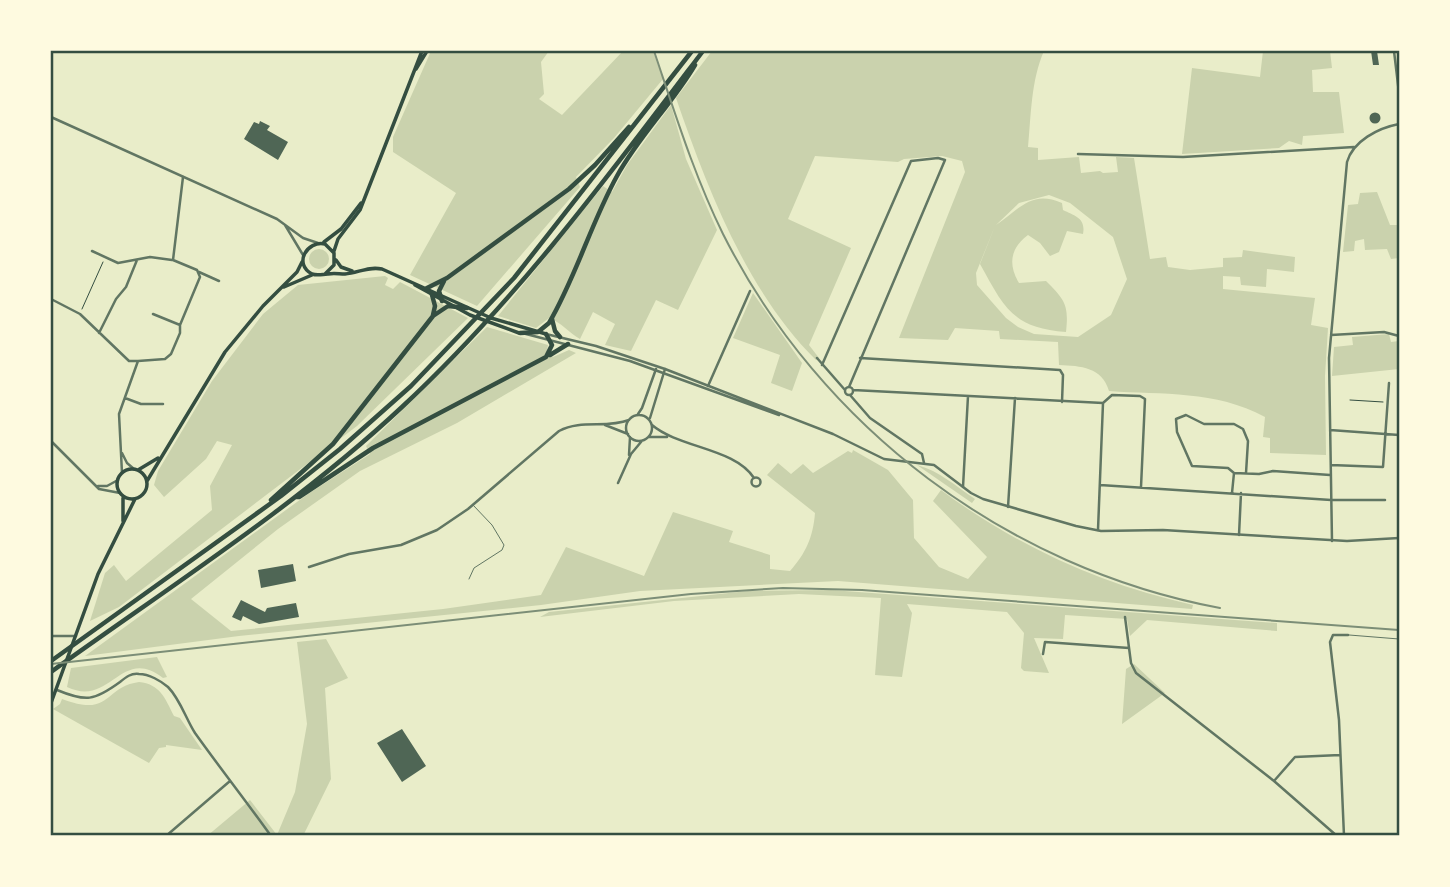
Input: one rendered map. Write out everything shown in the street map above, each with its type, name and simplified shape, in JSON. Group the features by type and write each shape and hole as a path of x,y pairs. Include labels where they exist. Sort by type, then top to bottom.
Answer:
{"highway":[{"path":"51,661 264,508 369,424 411,386 470,326 538,248 692,51"},
{"path":"520,333 544,329 553,316 607,194 635,146 703,51"},
{"path":"427,288 447,278 574,185 660,93"},
{"path":"51,672 294,497 393,415 497,309 664,105"},
{"path":"442,301 440,287 447,278"},
{"path":"432,295 435,306 433,316"},
{"path":"264,508 333,444 433,316 443,308 451,306 467,308"},
{"path":"553,316 553,327 560,337"},
{"path":"546,334 552,348 546,357"},
{"path":"294,497 299,497 373,448 568,344"}],"main road":[{"path":"326,274 333,267 337,241 357,216 424,51"},
{"path":"51,703 100,569 135,499 146,491 147,481 162,454 221,357 252,319 297,272 308,248 329,240 344,226 366,195"},
{"path":"319,243 330,247 341,267 354,271"},
{"path":"303,258 306,268 314,275"},
{"path":"279,290 304,276 380,268 467,308 546,334"},
{"path":"411,282 451,306 520,333"},
{"path":"121,528 125,509 118,480 122,473 150,465 162,454"},
{"path":"136,470 147,481"},
{"path":"122,495 135,499"}],"street":[{"path":"1394,51 1397,58 1399,93"},
{"path":"51,117 283,222 303,238 319,243"},
{"path":"1078,154 1183,157 1354,147 1389,126 1399,124"},
{"path":"1332,541 1329,371 1331,335 1347,166 1354,147"},
{"path":"822,365 911,161 936,158 945,160 846,394 850,395 870,418 922,454 924,463"},
{"path":"173,260 183,177"},
{"path":"283,222 300,247 303,258"},
{"path":"92,251 121,264 156,258 173,260 219,281"},
{"path":"99,333 117,297 127,287 137,260"},
{"path":"51,299 80,314 129,360 164,359 170,356 179,336 180,325 200,278 199,272"},
{"path":"707,387 750,292"},
{"path":"153,314 180,325"},
{"path":"1331,335 1384,332 1399,336"},
{"path":"520,333 656,368"},
{"path":"546,334 656,368 793,419 884,459 924,463 940,468 979,498 1098,530 1157,530 1332,541 1399,538"},
{"path":"817,358 849,389 1103,403 1112,395 1140,396 1145,399 1141,487"},
{"path":"860,358 1060,370 1063,373 1062,402"},
{"path":"122,473 119,414 138,361"},
{"path":"309,567 416,540 447,524 473,505 559,431 575,424 629,420 643,406 656,368"},
{"path":"648,437 651,408 664,371"},
{"path":"1331,464 1384,467 1389,383"},
{"path":"849,389 850,395"},
{"path":"963,487 968,396"},
{"path":"125,398 141,404 163,404"},
{"path":"1008,507 1015,398"},
{"path":"1098,530 1103,403"},
{"path":"636,415 643,416 674,438 732,460 746,468 754,478"},
{"path":"1246,473 1248,438 1243,429 1231,424 1204,424 1186,415 1175,421 1191,464 1228,468 1234,473 1246,473 1273,471 1331,475"},
{"path":"618,483 628,458 629,435 626,427 629,420"},
{"path":"602,424 637,440 644,440"},
{"path":"1330,430 1399,435"},
{"path":"628,458 648,437 674,438"},
{"path":"51,441 102,491 122,495"},
{"path":"121,449 127,463 136,470"},
{"path":"1232,493 1234,473"},
{"path":"95,484 107,486 118,480"},
{"path":"1100,485 1331,500 1385,500"},
{"path":"1239,535 1241,493"},
{"path":"1125,617 1133,668 1139,675 1274,781 1337,836"},
{"path":"1344,836 1339,720 1330,642 1333,635 1348,635"},
{"path":"51,636 76,636"},
{"path":"1043,654 1045,642 1129,648"},
{"path":"56,690 77,698 90,698 100,696 132,674 142,674 155,679 171,691 195,732 271,836"},
{"path":"1274,781 1295,757 1341,755"},
{"path":"166,836 231,780"}],"lane":[{"path":"469,579 474,568 502,550 504,545 492,525 473,505"},
{"path":"1348,635 1399,639"}],"path":[{"path":"80,314 105,259"},
{"path":"1350,400 1387,402"}],"green space":[{"path":"431,51 549,51 541,62 544,94 539,99 562,115 623,51 653,51 663,79 614,138 576,177 580,187 477,306 410,275 456,193 393,152 393,137"},
{"path":"712,51 1044,51 1034,86 1028,147 1038,148 1038,160 1079,157 1081,173 1118,172 1116,157 1134,158 1150,259 1166,257 1168,267 1190,270 1223,267 1223,258 1242,257 1243,250 1295,257 1294,272 1267,269 1266,287 1241,285 1240,277 1223,276 1223,289 1315,298 1311,325 1328,328 1325,376 1326,455 1270,453 1270,438 1263,437 1265,417 1227,402 1189,395 1109,391 1096,372 1083,367 1059,365 1058,342 1000,339 999,331 955,328 948,340 899,338 965,172 962,161 942,156 904,159 898,162 815,156 788,219 851,248 809,345 819,358 816,360 791,333 750,271 716,203 676,98","holes":["1049,195 1070,203 1113,237 1127,279 1111,315 1078,337 1034,334 1006,318 977,285 976,273 995,226 980,264 996,292 1021,320 1033,326 1066,332 1066,309 1058,293 1046,281 1019,283 1012,263 1017,245 1028,235 1040,243 1050,256 1059,252 1067,231 1083,234 1083,224 1063,210 1062,203 1042,198 1026,203 996,225 1019,203"]},
{"path":"1263,51 1330,51 1332,68 1312,70 1313,92 1339,92 1344,133 1303,136 1302,145 1289,141 1279,148 1182,154 1192,68 1260,77"},
{"path":"671,105 686,159 717,230 678,310 656,300 631,351 605,345 615,324 593,312 580,339 549,318 536,328 498,316 603,186 612,192 627,165"},
{"path":"1377,192 1390,225 1399,225 1399,258 1391,259 1387,249 1365,250 1364,239 1355,241 1354,251 1343,252 1348,205 1358,204 1360,193"},
{"path":"315,249 323,249 329,259 323,269 315,269 309,263 309,255"},
{"path":"385,276 388,278 385,285 393,289 400,282 468,318 357,426 119,607 90,621 105,573 114,565 126,581 212,510 210,486 232,445 217,441 206,459 164,497 154,485 158,471 212,381 263,314 298,285"},
{"path":"753,293 802,363 792,391 771,383 780,355 733,338"},
{"path":"487,327 548,345 547,351 553,357 569,350 576,353 457,423 360,471 278,529 191,599 231,631 443,609 541,595 566,547 644,576 673,512 733,531 729,542 770,555 770,569 790,571 808,544 815,513 767,475 778,463 791,474 803,464 813,473 848,451 852,453 853,450 888,470 913,500 914,538 939,567 968,579 987,557 933,501 941,490 999,529 1061,561 1093,575 1159,597 1193,605 1192,609 838,581 640,591 541,605 239,636 85,656 308,494 370,454 366,446"},
{"path":"1389,334 1391,342 1399,341 1399,369 1332,376 1334,347 1353,345 1352,337"},
{"path":"917,465 940,475 975,499 972,503"},
{"path":"831,590 1277,623 1277,631 1147,620 1130,636 1127,619 1065,615 1063,639 1034,638 1049,673 1024,671 1021,668 1024,633 1007,612 907,604 912,613 902,677 875,675 881,598 799,594 674,601 540,617 549,612 748,591"},
{"path":"326,639 348,678 325,688 331,779 303,836 207,836 250,800 277,835 295,792 307,724 297,642"},
{"path":"157,657 167,677 136,668 95,690 82,691 67,687 71,668"},
{"path":"1134,664 1165,693 1122,724 1126,669"},
{"path":"139,682 152,686 161,693 174,716 180,718 202,750 166,745 159,748 149,763 53,709 62,699 78,704 99,703 119,689"}],"building":[{"path":"1371,51 1377,51 1379,65 1373,65"},
{"path":"1375,113 1379,114 1379,122 1375,123 1371,122 1370,118 1371,114"},
{"path":"260,121 270,126 267,130 288,142 278,160 244,139 254,122 259,124"},
{"path":"293,564 296,581 261,588 258,570"},
{"path":"241,600 265,612 267,608 296,603 299,617 259,624 243,616 241,621 232,617"},
{"path":"402,729 426,766 402,782 377,743"}],"railway":[{"path":"654,51 694,167 723,234 764,304 812,369 867,427 928,479 995,523 1066,560 1142,588 1220,608"},
{"path":"51,664 691,594 783,588 862,590 1399,630"}]}
